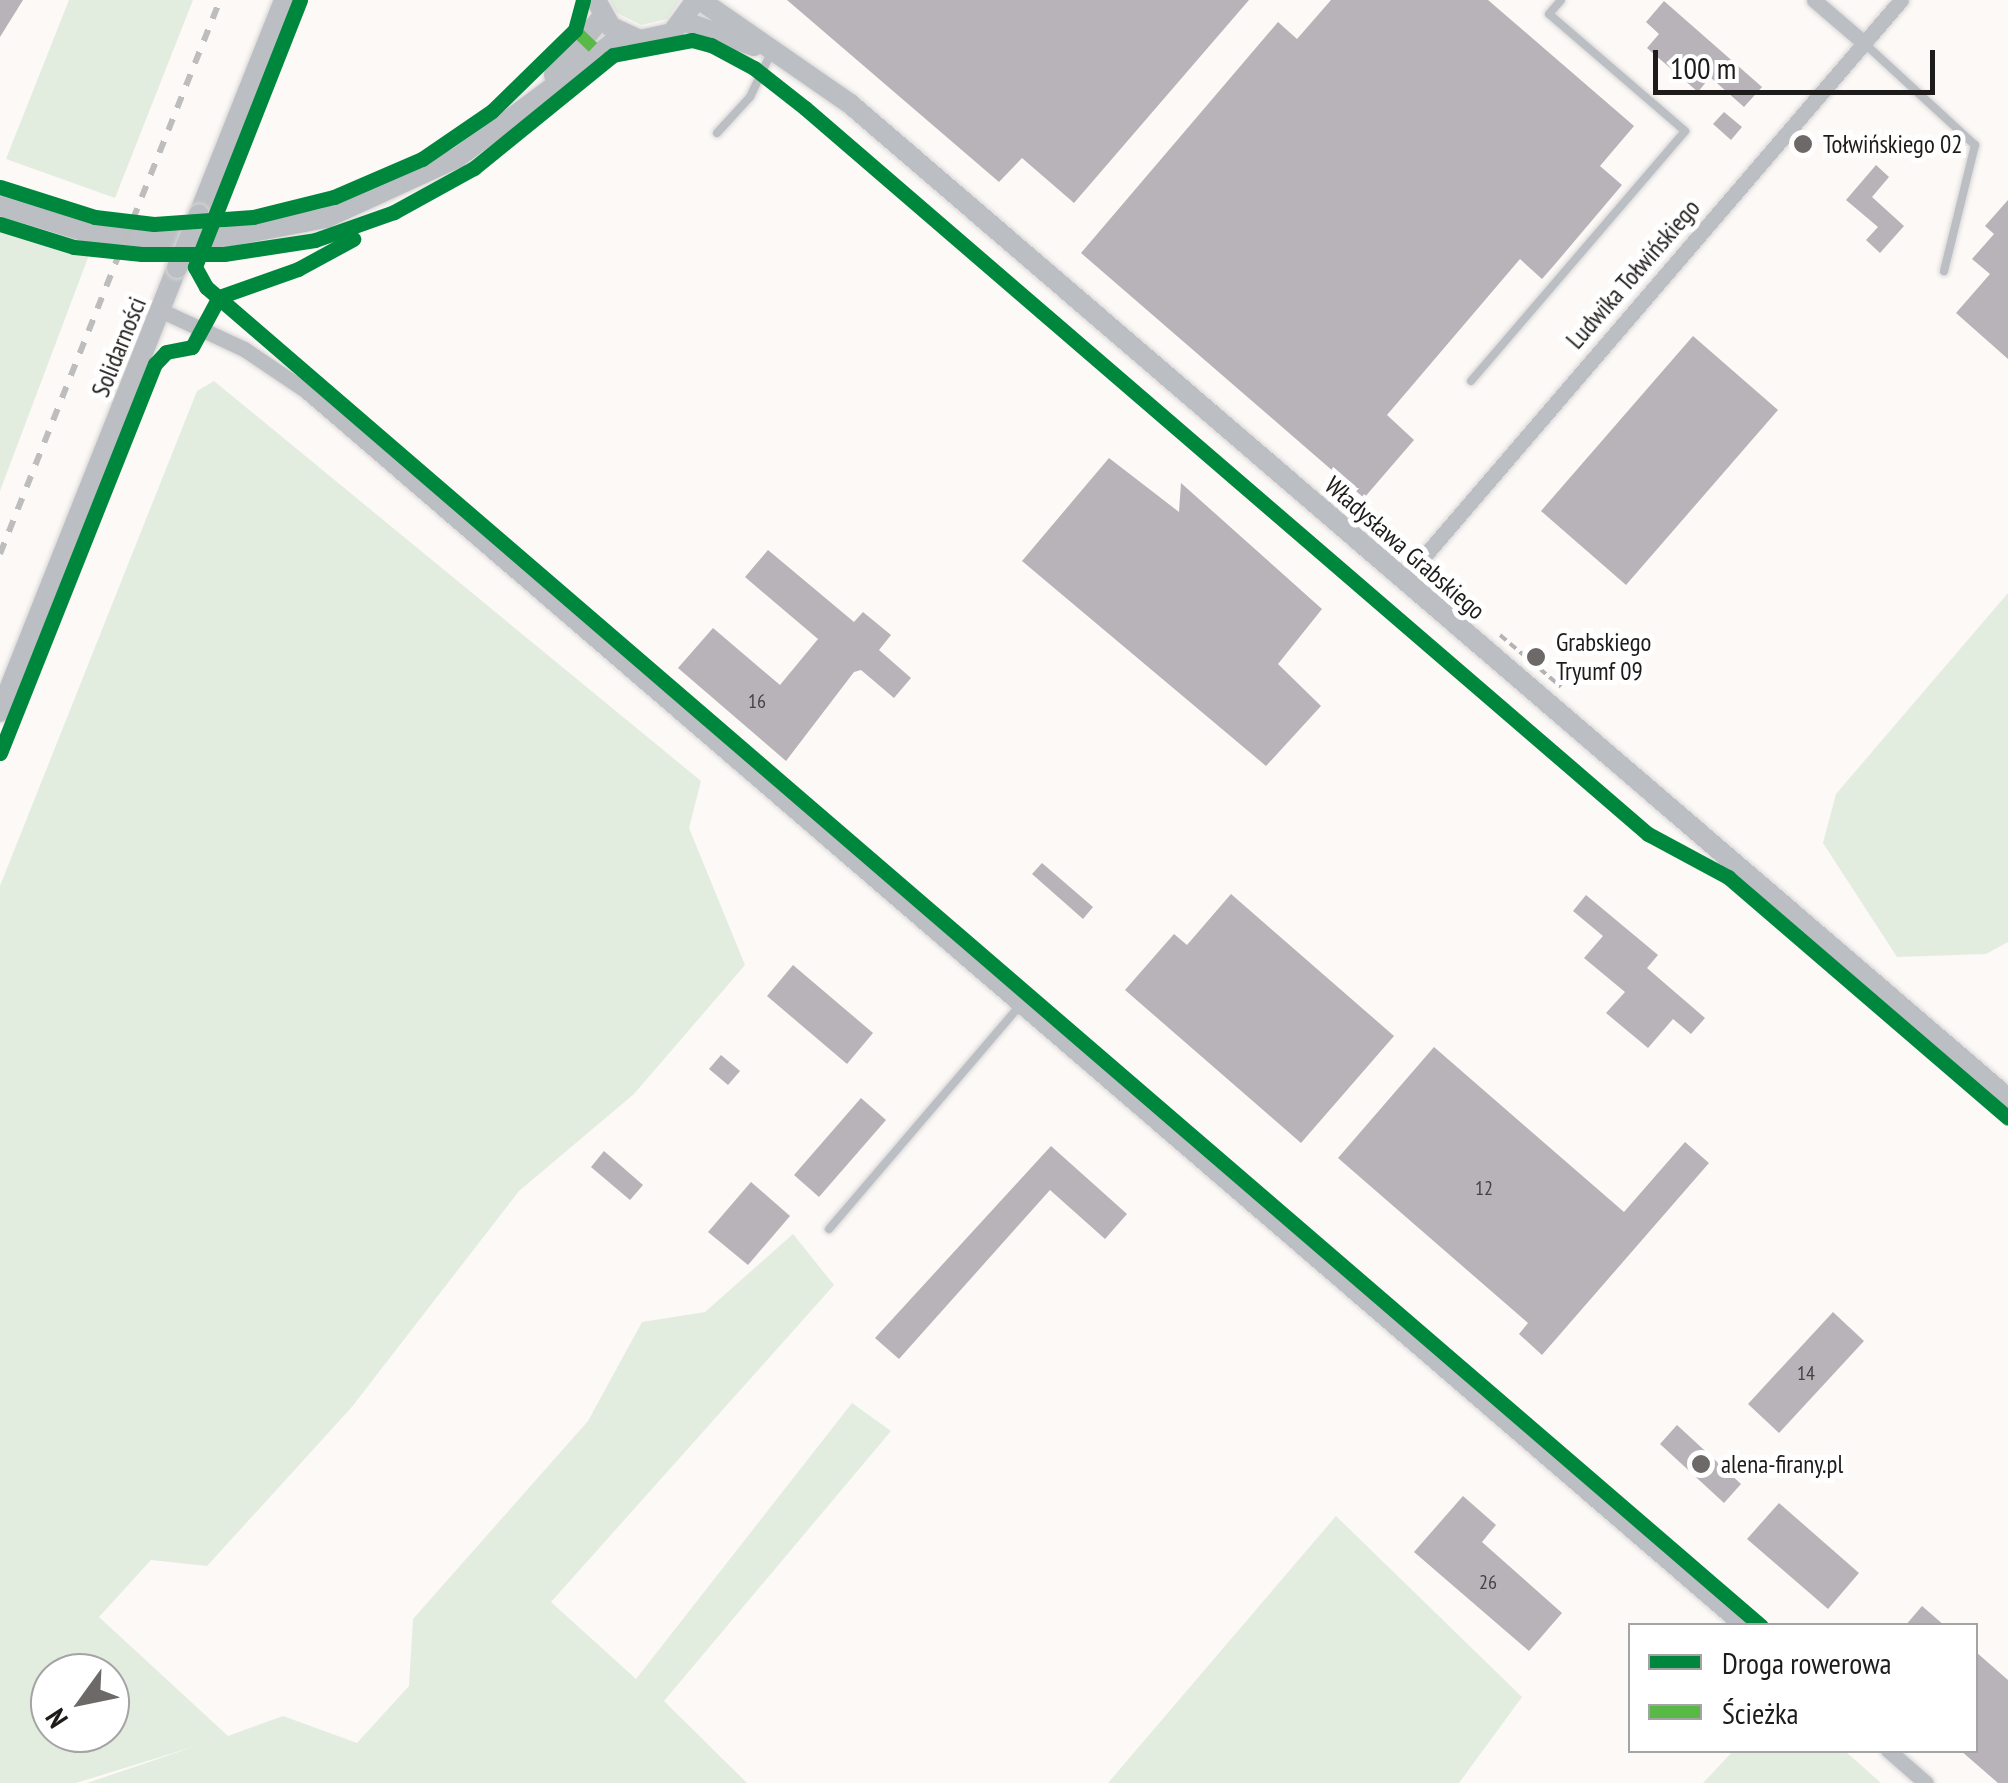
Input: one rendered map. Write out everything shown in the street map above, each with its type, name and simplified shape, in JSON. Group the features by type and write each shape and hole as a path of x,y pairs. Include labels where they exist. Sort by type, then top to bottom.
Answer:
{"street":[{"name":"Solidarności","path":"0,712 284,0"},
{"path":"0,206 86,232 140,239 280,230 417,182 623,35 657,39 686,22 698,0"},
{"name":"Władysława Grabskiego","path":"698,0 849,103 2008,1098"},
{"path":"1814,0 1864,43"},
{"name":"Ludwika Tołwińskiego","path":"1403,580 1900,0"},
{"path":"540,92 599,8 623,35"},
{"name":"Władysława Grabskiego","path":"686,22 766,50"},
{"path":"160,310 291,379 1739,1623"},
{"path":"1891,1753 1926,1783"}],"lane":[{"path":"1471,381 1684,130 1549,14 1561,0"},
{"path":"1864,43 1975,146 1944,271"},
{"path":"717,133 750,96 766,50"},
{"path":"829,1229 1020,1005"}],"green space":[{"path":"69,0 193,0 115,198 6,159"},
{"path":"610,0 680,0 667,19 641,25 617,13"},
{"path":"0,228 89,255 0,491"},
{"path":"214,381 701,781 689,828 745,965 634,1094 519,1191 351,1408 207,1566 151,1560 99,1617 228,1736 283,1716 357,1743 409,1686 413,1619 588,1421 642,1322 705,1312 793,1234 834,1285 551,1602 636,1679 852,1403 891,1431 664,1701 747,1783 87,1783 196,1746 76,1783 0,1783 0,886 197,391"},
{"path":"2008,593 2008,942 1986,954 1897,957 1823,843 1836,794"},
{"path":"1336,1516 1522,1697 1459,1783 1108,1783"},
{"path":"1731,1753 1847,1753 1881,1783 1703,1783"}],"building":[{"path":"0,0 23,0 0,37"},
{"path":"787,0 1249,0 1074,203 1022,158 999,182"},
{"path":"1331,0 1488,0 1634,126 1600,166 1622,185 1556,263 1542,279 1520,259 1387,415 1414,440 1364,498 1081,253 1278,22 1297,39"},
{"path":"1664,1 1762,87 1744,107 1710,77 1698,92 1647,48 1659,34 1646,22"},
{"path":"1724,112 1742,127 1731,140 1713,124"},
{"path":"1876,165 1889,177 1872,197 1904,226 1880,253 1866,240 1878,227 1846,200"},
{"path":"2008,200 2008,359 1956,313 1990,274 1972,259 1994,234 1985,226"},
{"path":"1693,336 1778,410 1626,585 1541,511"},
{"path":"1109,458 1179,512 1181,483 1322,609 1278,664 1321,706 1266,766 1022,561"},
{"path":"768,550 854,622 863,612 891,635 879,650 911,678 894,698 861,670 854,672 786,761 678,668 713,628 780,685 818,639 745,577"},
{"path":"1042,863 1093,907 1083,919 1032,874"},
{"path":"1231,894 1394,1036 1301,1143 1125,990 1174,934 1187,945"},
{"path":"1586,895 1658,955 1647,968 1705,1018 1691,1034 1673,1019 1648,1048 1606,1013 1625,992 1584,958 1603,936 1573,911"},
{"path":"793,965 873,1033 847,1064 767,996"},
{"path":"1434,1047 1624,1212 1685,1142 1709,1163 1542,1355 1519,1334 1528,1323 1338,1158"},
{"path":"721,1055 740,1071 728,1085 709,1069"},
{"path":"861,1098 886,1120 819,1197 794,1175"},
{"path":"1051,1146 1127,1214 1105,1239 1050,1190 899,1359 875,1338"},
{"path":"604,1151 643,1185 630,1200 591,1167"},
{"path":"751,1182 790,1216 748,1265 708,1232"},
{"path":"1833,1312 1864,1341 1779,1433 1748,1404"},
{"name":"alena-firany.pl","path":"1677,1425 1741,1484 1724,1503 1660,1444"},
{"path":"1463,1496 1496,1525 1482,1542 1562,1613 1529,1651 1414,1552"},
{"path":"1779,1503 1859,1573 1828,1609 1747,1539"},
{"path":"1922,1606 1942,1623 1908,1623"},
{"path":"1978,1654 2008,1680 2008,1783 1998,1783 1963,1753 1978,1753"}],"railway":[{"path":"0,554 220,0"}],"marked path":[{"path":"575,30 606,60"}],"cycle path":[{"path":"300,0 195,267 206,287 1758,1623"},
{"path":"0,187 95,217 154,224 253,217 334,197 422,159 492,111 575,30 583,0"},
{"path":"0,224 74,247 142,254 224,254 315,240 394,212 474,168 613,55 692,40 711,45 754,68 805,108 1648,834 1728,877 2008,1118"},
{"path":"0,753 155,364 166,352 192,347 219,297 298,269 353,239"}],"place":[{"name":"Tołwińskiego 02","path":"1803,144"},
{"name":"Grabskiego Tryumf 09","path":"1536,657"},
{"name":"alena-firany.pl","path":"1701,1464"}]}
